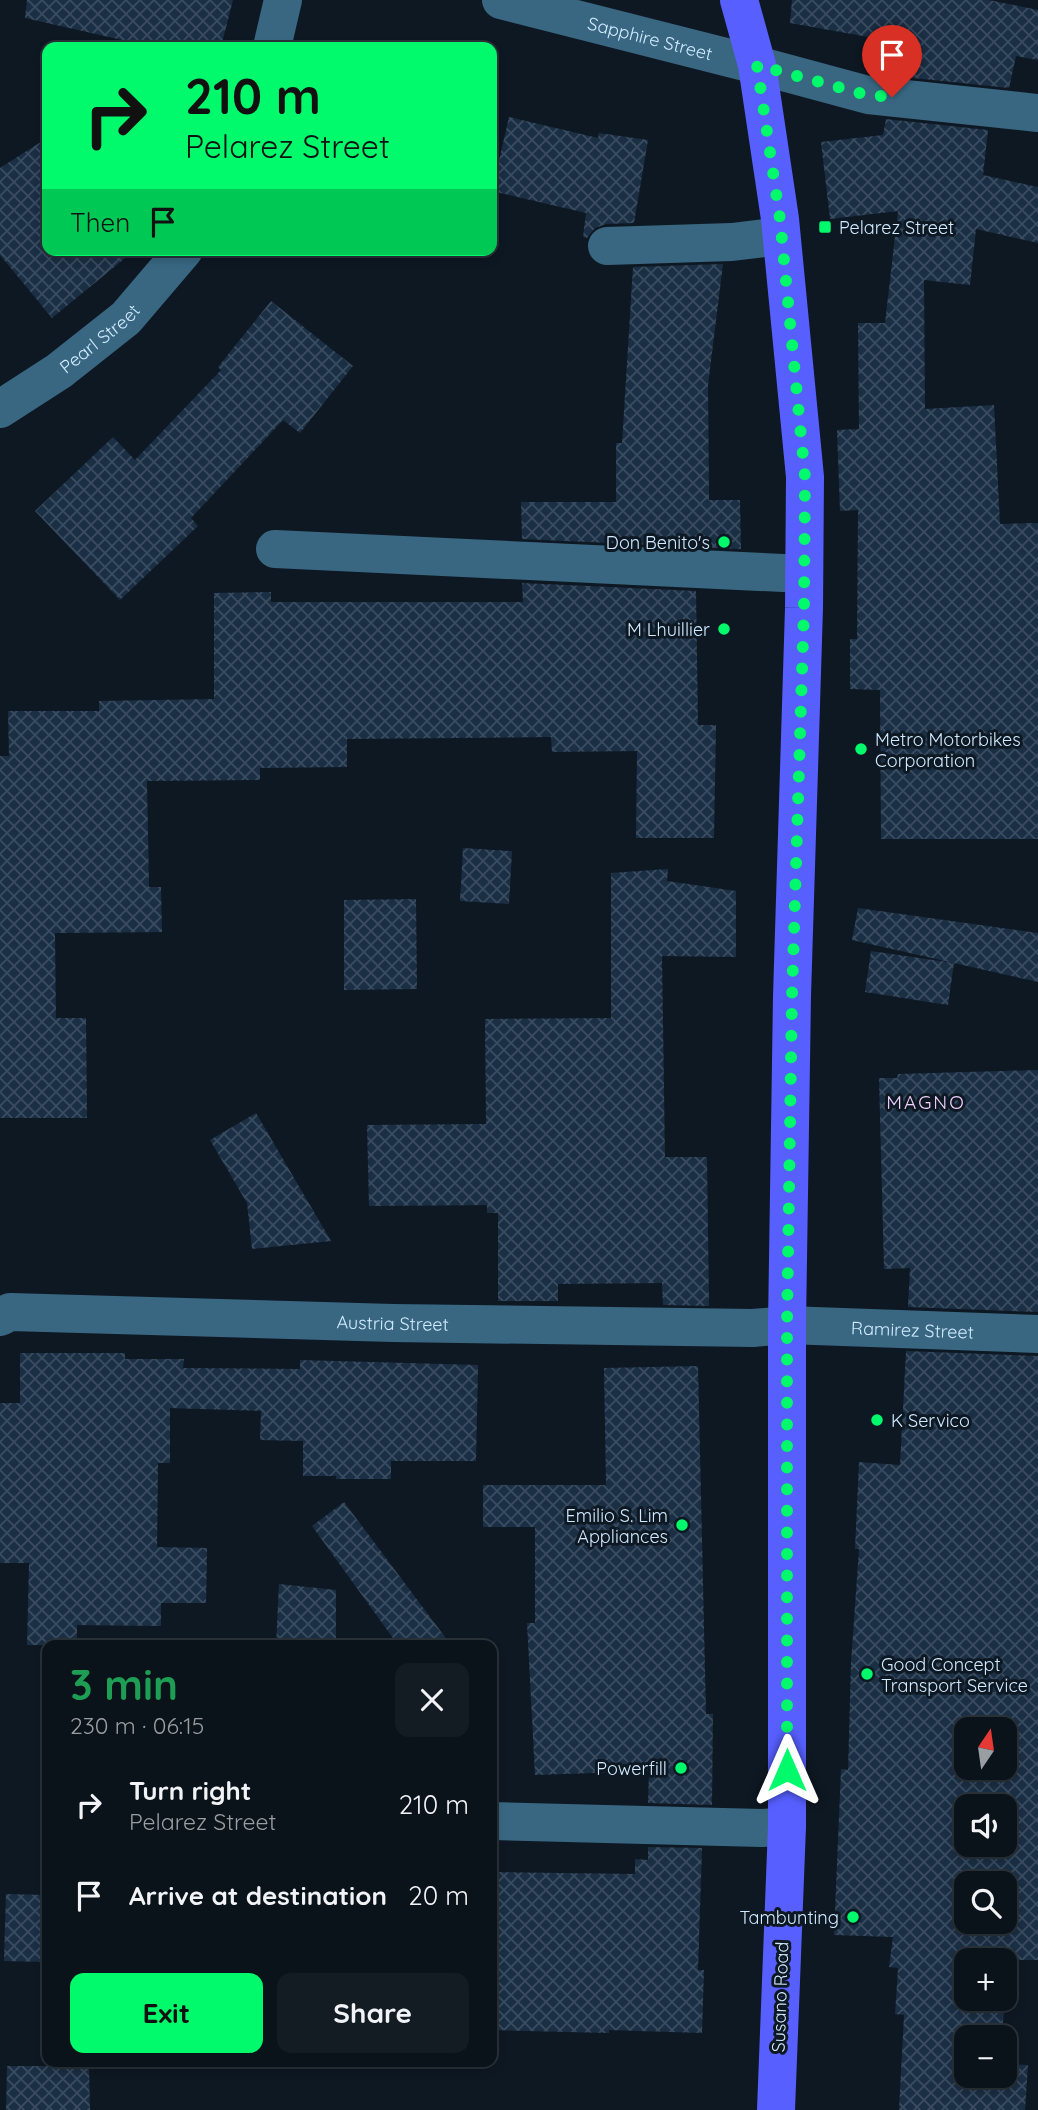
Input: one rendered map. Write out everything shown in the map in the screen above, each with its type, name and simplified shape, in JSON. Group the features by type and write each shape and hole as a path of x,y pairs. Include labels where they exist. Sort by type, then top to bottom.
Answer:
{"main road":[{"name":"Susano Road","path":"739,0 757,65 781,236 805,477 787,1325 787,1826 776,2110"}],"street":[{"path":"273,42 283,0"},
{"name":"Sapphire Street","path":"501,0 757,65"},
{"path":"757,65 867,95 1038,113"},
{"path":"607,246 732,242 781,236"},
{"name":"Pearl Street","path":"0,409 59,371 127,318 179,256"},
{"path":"275,549 804,574"},
{"name":"Austria Street","path":"0,1318 10,1312 420,1323 753,1328 787,1325"},
{"name":"Ramirez Street","path":"787,1325 1038,1334"},
{"path":"497,1821 762,1828 787,1826"}],"building":[{"path":"27,0 233,0 222,42 131,42 25,18"},
{"path":"792,0 989,0 1038,10 1038,60 1016,56 1009,88 895,76 902,43 790,23"},
{"path":"509,117 598,138 599,133 648,140 634,223 606,224 595,228 587,238 583,237 586,213 497,192 497,169"},
{"path":"886,119 988,130 983,175 1038,187 1038,243 976,229 970,285 924,280 925,409 994,405 1000,524 1038,523 1038,839 881,839 880,690 850,689 850,639 857,639 858,510 840,511 837,430 859,429 858,323 885,323 898,211 830,219 821,142 883,135"},
{"path":"42,141 42,256 128,256 52,318 0,255 0,168"},
{"path":"723,264 708,385 709,500 740,500 741,549 522,539 521,502 616,502 616,443 622,443 633,267"},
{"path":"271,301 353,366 300,433 283,420 191,518 198,526 120,600 35,511 113,437 135,460 221,370 218,367"},
{"path":"522,583 696,591 698,725 716,725 714,838 636,838 637,751 552,752 551,737 347,739 347,767 260,768 260,780 147,781 149,887 161,887 162,932 55,933 56,1018 86,1018 87,1118 0,1118 0,756 9,756 8,711 99,711 99,701 214,699 214,593 271,592 271,602 523,602"},
{"path":"463,848 512,851 509,904 460,901"},
{"path":"668,869 667,881 736,891 736,957 662,956 665,1157 707,1157 709,1306 663,1305 662,1283 558,1284 558,1301 498,1301 498,1213 487,1213 487,1205 369,1206 367,1125 486,1124 485,1019 611,1018 611,873"},
{"path":"416,899 417,989 344,990 344,900"},
{"path":"858,908 1038,933 1038,982 852,940"},
{"path":"871,951 954,963 948,1005 865,992"},
{"path":"1038,1070 1038,1312 908,1307 910,1268 884,1269 879,1078 897,1078 898,1074"},
{"path":"256,1113 331,1241 252,1249 247,1203 210,1140"},
{"path":"906,1351 1038,1356 1038,1960 1017,1960 1017,1948 954,1948 954,2011 1004,2011 1003,2025 954,2025 954,2088 1017,2088 1017,2065 1028,2065 1025,2110 899,2110 904,2015 895,2014 898,1968 889,1967 893,1937 834,1935 841,1769 848,1770 851,1663 859,1549 855,1549 859,1462 900,1465"},
{"path":"20,1353 125,1353 125,1359 184,1359 183,1368 300,1369 300,1360 478,1365 476,1461 391,1461 391,1479 303,1476 303,1441 260,1440 261,1411 170,1408 170,1463 158,1463 157,1547 207,1548 206,1603 161,1603 161,1626 77,1625 77,1640 42,1640 42,1645 27,1645 29,1563 0,1563 0,1403 20,1403"},
{"path":"698,1366 706,1714 713,1714 712,1805 648,1803 649,1771 535,1775 527,1623 535,1623 535,1527 483,1527 483,1485 606,1485 604,1368"},
{"path":"344,1502 447,1640 394,1640 312,1526"},
{"path":"279,1584 336,1590 336,1640 276,1640"},
{"path":"648,1847 702,1848 698,1970 704,1970 702,2033 497,2030 497,1872 635,1874 635,1859 648,1860"},
{"path":"6,1894 42,1895 42,1962 4,1961"},
{"path":"7,2066 89,2067 90,2110 6,2110"}],"place":[{"name":"Pelarez Street","path":"825,227"},
{"name":"Don Benito's","path":"724,542"},
{"name":"M Lhuillier","path":"724,629"},
{"name":"Metro Motorbikes Corporation","path":"861,749"},
{"name":"K Servico","path":"877,1420"},
{"name":"Emilio S. Lim Appliances","path":"682,1525"},
{"name":"Good Concept Transport Service","path":"867,1674"},
{"name":"Powerfill","path":"681,1768"},
{"name":"Tambunting","path":"853,1917"}],"district":[{"name":"MAGNO","path":"926,1102"}],"route":[{"path":"787,1770 787,1325 805,477 780,219 757,65 867,95 892,97"}]}
